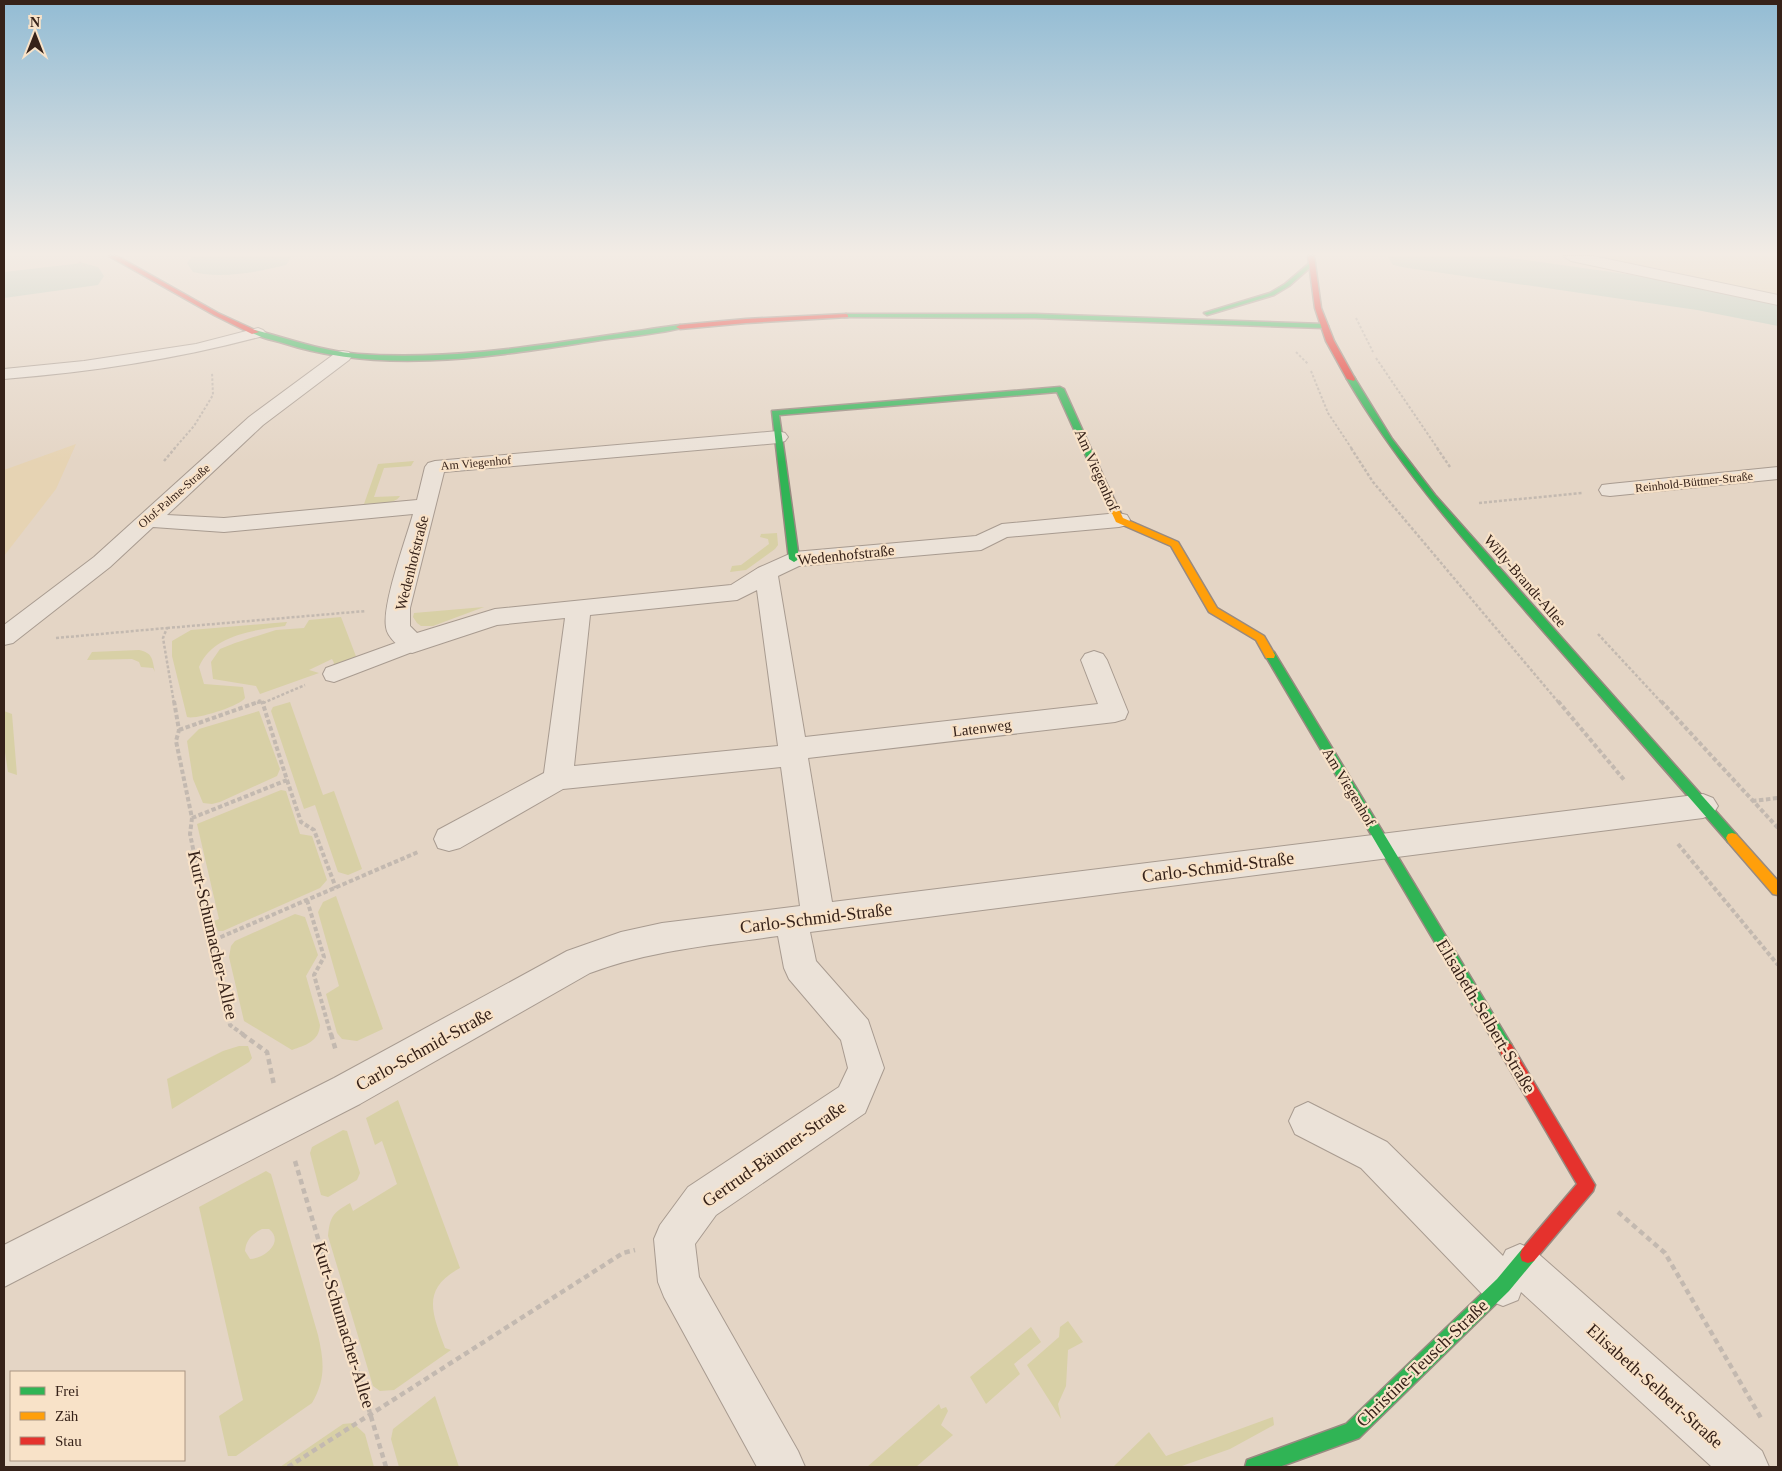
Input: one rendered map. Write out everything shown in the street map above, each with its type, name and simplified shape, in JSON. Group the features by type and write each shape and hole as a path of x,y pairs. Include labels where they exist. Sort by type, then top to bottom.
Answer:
{"street":[{"path":"242,325 258,333 300,348 343,356 401,358 462,354 701,325"},
{"path":"1291,325 1324,326"},
{"name":"Willy-Brandt-Allee","path":"1324,326 1341,364 1369,412 1409,469 1440,507 1778,890"},
{"name":"Olof-Palme-Straße","path":"4,637 102,562 256,422 343,356"},
{"name":"Am Viegenhof","path":"794,559 775,413 1060,389 1119,520 1175,544 1213,610 1260,638 1385,847"},
{"name":"Am Viegenhof","path":"426,506 435,467 778,437"},
{"name":"Reinhold-Büttner-Straße","path":"1610,490 1778,473"},
{"path":"146,520 224,525 426,506"},
{"name":"Wedenhofstraße","path":"426,506 398,608 398,628 412,644 495,616 738,592 766,573 794,559 981,543 1002,530 1119,520"},
{"path":"766,573 794,752 805,919"},
{"path":"558,779 578,609"},
{"name":"Latenweg","path":"794,752 1115,712 1094,660"},
{"path":"449,839 558,779 794,752"},
{"name":"Carlo-Schmid-Straße","path":"4,1267 347,1091 579,962 622,947 662,937 1703,806"},
{"name":"Elisabeth-Selbert-Straße","path":"1385,847 1587,1185"},
{"name":"Gertrud-Bäumer-Straße","path":"674,1239 702,1201 852,1100 866,1068 856,1032 801,968 805,919"},
{"path":"1308,1121 1374,1154 1512,1274"},
{"name":"Christine-Teusch-Straße","path":"1254,1467 1352,1431 1512,1274 1587,1185"},
{"path":"674,1239 679,1282 782,1467"},
{"name":"Elisabeth-Selbert-Straße","path":"1512,1274 1746,1467"}],"lane":[{"path":"4,374 84,366 198,349 258,333"},
{"name":"Wedenhofstraße","path":"334,674 412,644"}],"path":[{"path":"1359,325 1376,357 1456,474"},
{"path":"160,465 194,426 213,395 212,367 198,349"},
{"path":"1440,507 1610,490"},
{"path":"1475,496 1487,510"},
{"path":"48,639 398,608"},
{"name":"Kurt-Schumacher-Allee","path":"167,628 163,638 179,730 176,741 192,818 190,834 214,940 230,1025 267,1052 284,1124 386,1467"},
{"path":"1592,628 1778,828"},
{"path":"179,730 334,674"},
{"path":"262,701 301,822 314,830 336,888"},
{"path":"192,818 287,780"},
{"path":"214,940 449,839"},
{"path":"307,900 324,956 314,975 347,1091"},
{"path":"1587,1185 1666,1253 1764,1423"},
{"path":"288,1467 623,1253 674,1239"}],"shaded area":[{"path":"76,444 56,489 4,556 4,470"},
{"path":"414,461 411,466 384,468 374,497 400,496 397,499 389,503 364,504 378,464"},
{"path":"777,533 778,545 775,549 746,570 730,572 732,566 741,565 769,544 768,539 760,537 761,534"},
{"path":"484,607 433,626 421,626 413,617 414,613"},
{"path":"341,617 357,659 331,669 334,663 332,659 309,670 319,673 260,694 256,686 213,679 211,662 220,649 276,630 304,628 309,620"},
{"path":"287,622 285,626 235,636 224,641 205,656 199,667 204,684 243,687 245,698 235,705 218,712 187,717 172,656 172,641 191,630"},
{"path":"139,650 149,655 155,672 153,668 141,667 139,662 132,659 87,660 92,652"},
{"path":"290,702 323,795 334,791 362,869 348,875 338,872 315,805 304,809 271,711 273,707"},
{"path":"4,711 12,714 17,775 8,772 4,746"},
{"path":"259,711 280,769 277,776 220,802 212,804 203,803 193,779 187,741 199,729"},
{"path":"281,790 286,791 300,834 312,836 327,880 320,888 223,931 218,931 214,921 219,919 197,824"},
{"path":"336,896 383,1029 357,1041 342,1039 337,1033 326,994 339,986 318,912 323,902"},
{"path":"295,914 305,917 318,955 306,976 320,1025 314,1039 292,1050 244,1021 229,957 231,946 235,941"},
{"path":"239,1046 248,1046 252,1058 249,1062 172,1109 167,1079 223,1051"},
{"path":"398,1100 460,1268 439,1284 433,1303 436,1324 445,1348 451,1350 394,1390 380,1391 373,1386 328,1236 331,1219 340,1210 350,1203 353,1211 397,1184 382,1141 375,1145 366,1118"},
{"path":"343,1130 347,1131 360,1173 357,1180 328,1197 321,1195 310,1153 312,1147"},
{"path":"266,1171 271,1174 322,1353 322,1378 312,1403 236,1456 228,1456 219,1416 243,1400 199,1207","holes":["269,1229 275,1239 271,1249 261,1256 250,1259 245,1251 248,1241 258,1231"]},
{"path":"1068,1321 1083,1342 1068,1350 1066,1386 1058,1404 1061,1419 1027,1365 1059,1337 1060,1327"},
{"path":"1031,1327 1041,1342 1014,1364 1020,1374 986,1404 970,1377"},
{"path":"435,1396 459,1467 399,1467 391,1439 393,1429"},
{"path":"939,1404 941,1409 946,1407 948,1411 941,1425 953,1435 916,1467 867,1467"},
{"path":"1273,1417 1274,1425 1230,1449 1179,1467 1113,1467 1149,1432 1166,1456"},
{"path":"353,1423 365,1434 374,1467 280,1467 343,1424"}],"traffic: fast":[{"path":"1285,325 1324,326"},
{"path":"255,332 305,348 357,356 411,358 466,355 520,349 680,327"},
{"path":"1351,379 1389,440 1432,497 1732,838"},
{"path":"794,559 775,413 1060,389 1104,487"},
{"path":"1270,655 1506,1049"},
{"path":"1254,1467 1352,1431 1503,1285 1528,1255"}],"traffic: slow":[{"path":"1104,487 1119,520 1175,544 1213,610 1260,638 1270,655"},
{"path":"1732,838 1778,890"}],"traffic: jam":[{"path":"239,325 255,332"},
{"path":"680,327 706,325"},
{"path":"1324,325 1330,341 1351,379"},
{"path":"1506,1049 1587,1185 1528,1255"}]}
